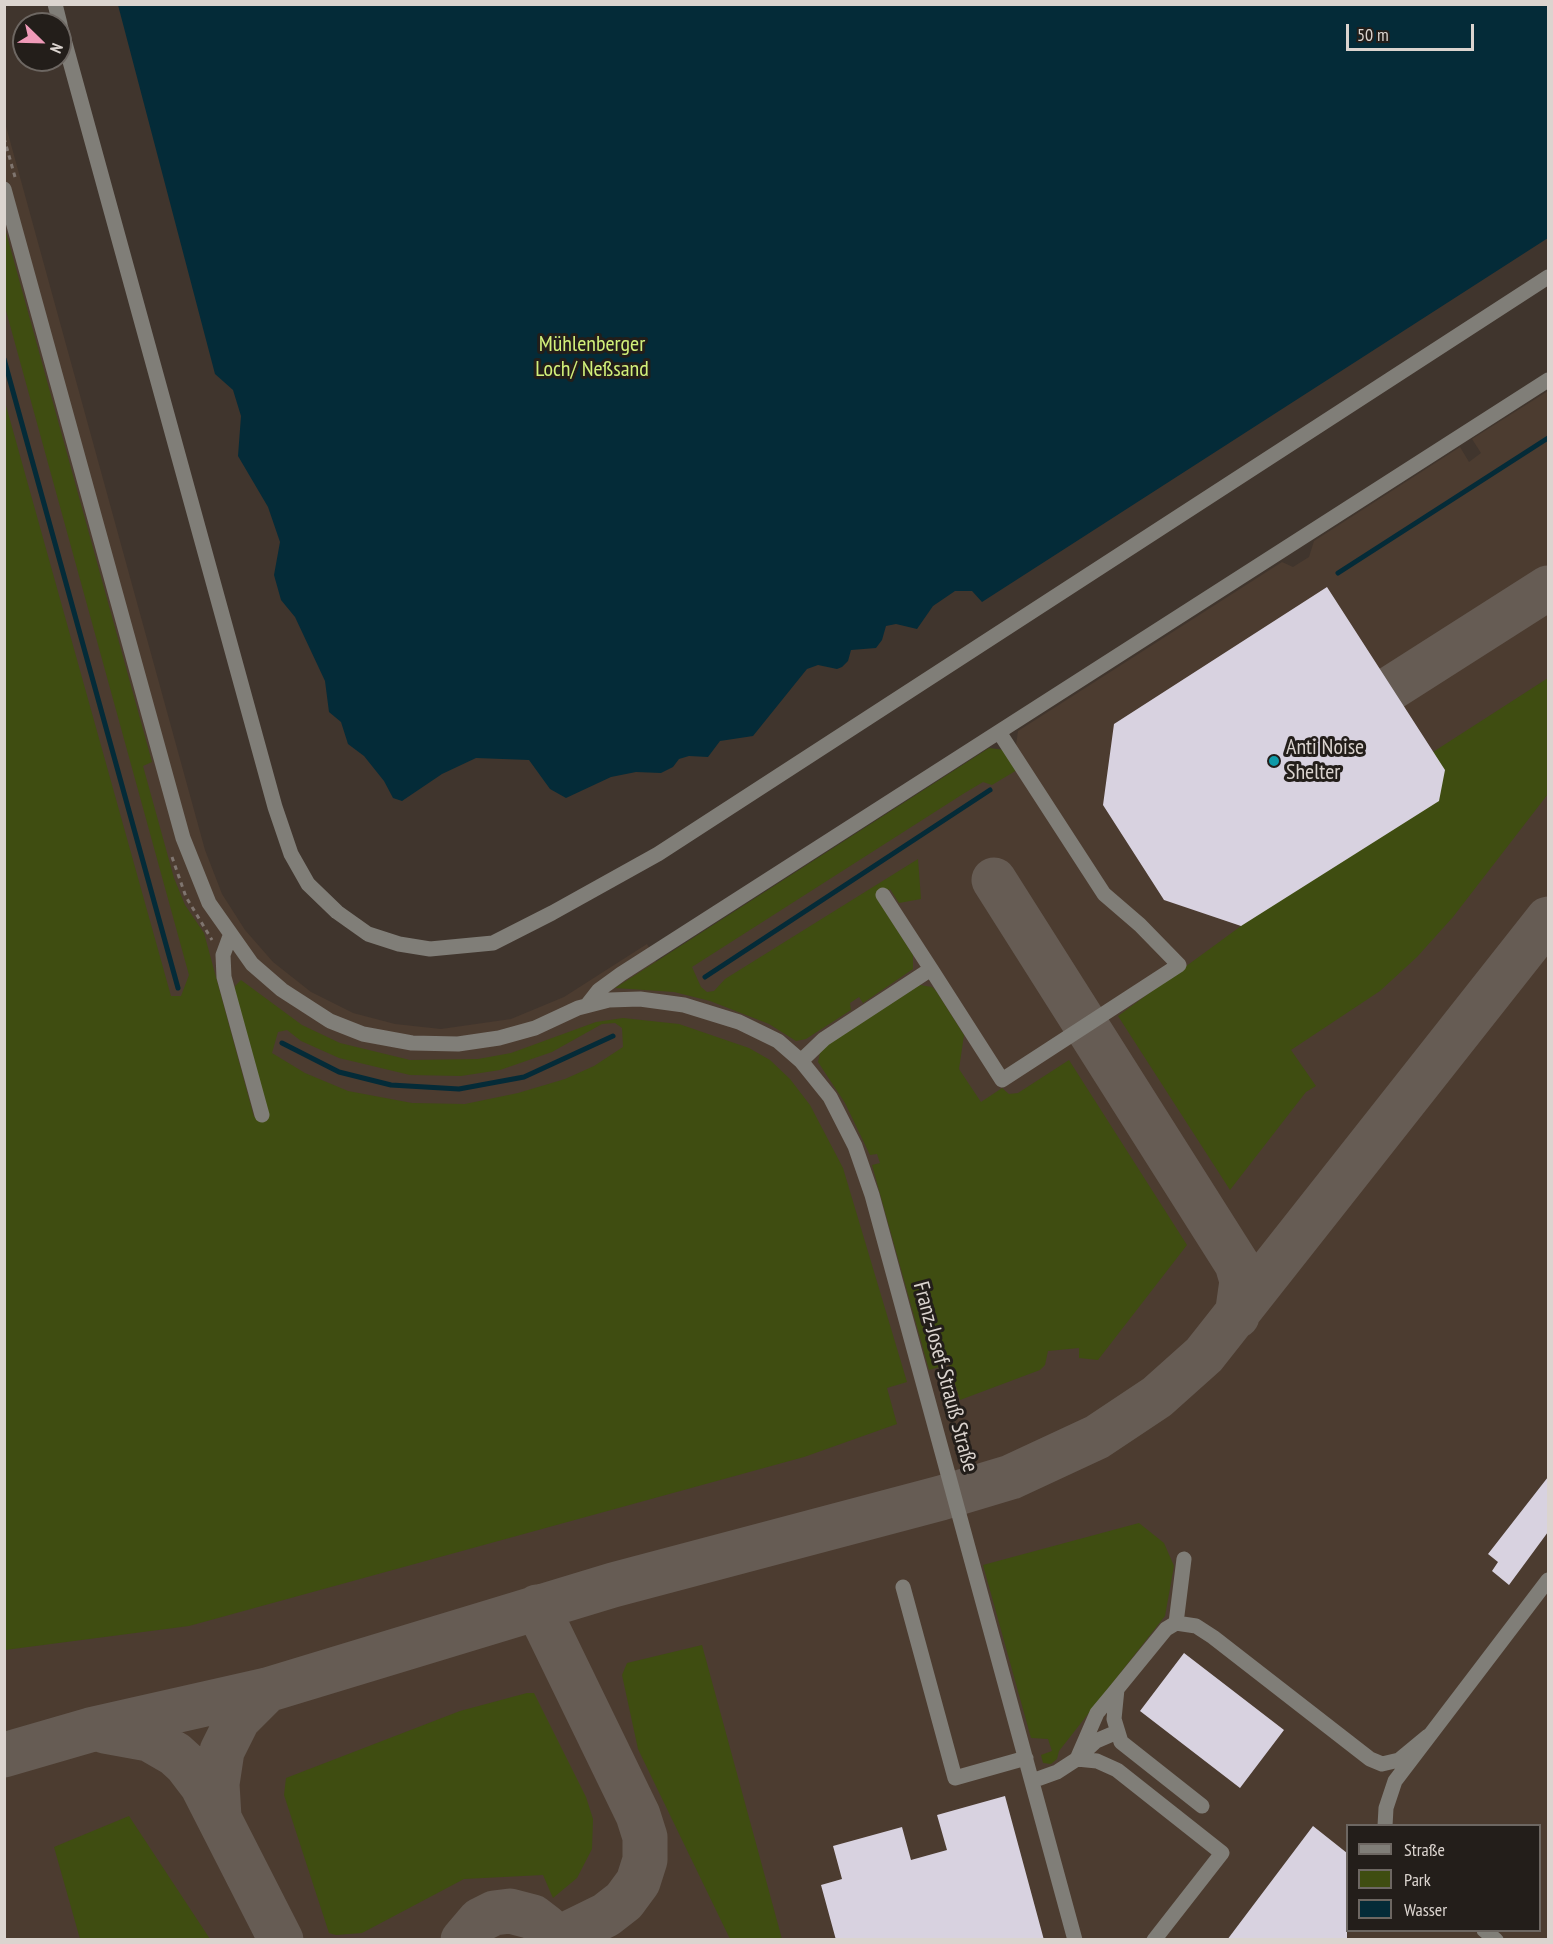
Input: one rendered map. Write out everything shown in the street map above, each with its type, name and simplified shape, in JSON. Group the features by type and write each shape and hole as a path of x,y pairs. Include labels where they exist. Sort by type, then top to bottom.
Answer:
{"street":[{"path":"72,68 275,807 291,854 308,884 337,912 368,934 399,944 430,949 493,943 658,854 1548,277"},
{"path":"11,186 183,838 209,903 230,936 252,964 300,1004 346,1027 398,1042 458,1044 499,1038 535,1028 588,1005 599,990 621,974 1548,380"},
{"path":"883,895 1002,1080 1179,965 1140,925 1104,894 999,732"},
{"path":"230,936 223,955 226,985 262,1115"},
{"path":"801,1061 824,1039 931,969"},
{"name":"Franz-Josef-Strauß Straße","path":"588,1005 632,998 684,1005 761,1031 778,1041 801,1061 830,1097 862,1164 1075,1940"},
{"path":"1176,1623 1184,1559"},
{"path":"1385,1824 1386,1808 1395,1781 1548,1581"},
{"path":"903,1587 956,1778 1026,1758"},
{"path":"1077,1759 1096,1713 1166,1629 1176,1623 1196,1626 1213,1637 1370,1759 1382,1764 1399,1760 1428,1736"},
{"path":"1117,1689 1114,1719 1121,1742 1202,1806"},
{"path":"1032,1781 1057,1772 1077,1759 1096,1741 1117,1732"},
{"path":"1077,1759 1097,1761 1117,1770 1222,1853 1154,1940"}],"path":[{"path":"4,138 11,186"},
{"path":"169,849 186,897 223,955"}],"shaded area":[{"path":"4,119 205,850 222,894 245,930 273,962 311,992 353,1013 395,1024 441,1029 511,1019 564,997 647,944 657,963 1003,754 1016,745 1018,731 1282,562 1293,567 1309,557 1314,541 1460,447 1469,462 1481,453 1472,439 1548,391 1548,1939 5,1939"}],"green space":[{"path":"4,225 152,762 143,766 174,878 185,905 204,933 254,1117 267,1114 235,993 235,986 241,980 302,1025 340,1043 410,1060 478,1059 511,1053 596,1022 623,1018 679,1024 749,1048 770,1060 790,1079 810,1105 843,1168 907,1382 887,1388 897,1424 804,1457 189,1626 5,1650 5,402 171,996 181,996 189,975 5,307","holes":["615,1023 622,1028 623,1047 594,1066 565,1079 518,1093 465,1104 412,1103 348,1091 305,1073 272,1053 278,1032 287,1030 301,1041 339,1058 410,1075 461,1076 500,1070 552,1052 602,1024"]},
{"path":"1548,678 1548,794 1453,917 1417,957 1380,991 1291,1050 1316,1086 1306,1092 1230,1190 1118,1016 1241,926 1433,752"},
{"path":"989,748 1005,750 1017,770 992,785 983,782 963,794 692,967 701,987 707,992 714,991 725,979 918,859 921,899 899,903 890,889 877,898 913,955 913,969 863,1003 859,997 850,1003 851,1010 806,1039 796,1041 769,1024 710,1001 674,992 615,988"},
{"path":"920,985 932,987 936,991 964,1035 959,1069 981,1102 1002,1088 1009,1094 1018,1093 1069,1060 1187,1245 1098,1360 1079,1358 1079,1348 1048,1351 1045,1365 1040,1370 960,1400 949,1364 929,1370 872,1165 880,1163 877,1154 870,1155 845,1103 818,1062 821,1049"},
{"path":"1139,1523 1164,1543 1174,1566 1165,1616 1059,1751 1057,1759 1051,1764 1043,1763 1041,1755 1052,1751 1048,1739 1031,1738 983,1565"},
{"path":"702,1645 782,1939 730,1939 638,1749 622,1675 627,1663"},
{"path":"534,1693 586,1797 593,1819 592,1849 577,1878 553,1898 543,1875 464,1879 362,1933 336,1935 329,1933 284,1795 286,1778 460,1711"},
{"path":"129,1816 210,1939 80,1939 54,1847"}],"water":[{"name":"Mühlenberger Loch/ Neßsand","path":"118,5 1548,5 1548,238 982,602 972,591 955,591 933,606 917,629 896,624 886,626 882,640 876,648 851,650 848,661 842,667 837,669 818,665 807,669 753,736 720,741 708,757 689,756 679,759 673,767 661,773 636,772 611,777 566,798 550,789 529,760 476,758 442,774 402,801 393,798 384,781 364,756 348,744 341,722 329,712 325,681 295,617 281,600 274,575 280,542 268,507 238,456 241,416 233,390 215,374"}],"building":[{"name":"Anti Noise Shelter","path":"1327,587 1445,770 1439,801 1241,926 1164,900 1103,805 1114,724"},
{"path":"1548,1477 1548,1532 1509,1585 1492,1571 1498,1562 1488,1554"},
{"path":"1184,1653 1284,1730 1240,1788 1140,1711"},
{"path":"1005,1796 1044,1940 836,1940 821,1885 842,1879 833,1846 902,1827 911,1860 947,1850 937,1815"},
{"path":"1313,1826 1346,1852 1347,1940 1227,1940"}],"waterway":[{"path":"4,359 178,988"},
{"path":"1338,573 1548,438"},
{"path":"705,977 990,790"},
{"path":"282,1043 339,1072 391,1085 459,1089 524,1077 613,1036"}],"taxiway":[{"path":"1341,720 1548,588"},
{"path":"994,880 1237,1264 1242,1281 1237,1316"},
{"path":"4,1755 90,1730 267,1690 613,1585 941,1498 1011,1477 1097,1437 1157,1397 1204,1355 1548,919"},
{"path":"537,1607 638,1815 645,1837 645,1860 638,1882 624,1901 606,1915 555,1940"},
{"path":"219,1817 217,1784 222,1751 238,1719 267,1690"},
{"path":"105,1731 149,1739 175,1754 186,1764 202,1785 281,1940"},
{"path":"463,1940 480,1920 494,1913 510,1911 533,1917 546,1927 554,1940"}],"place":[{"name":"Anti Noise Shelter","path":"1274,761"}]}
